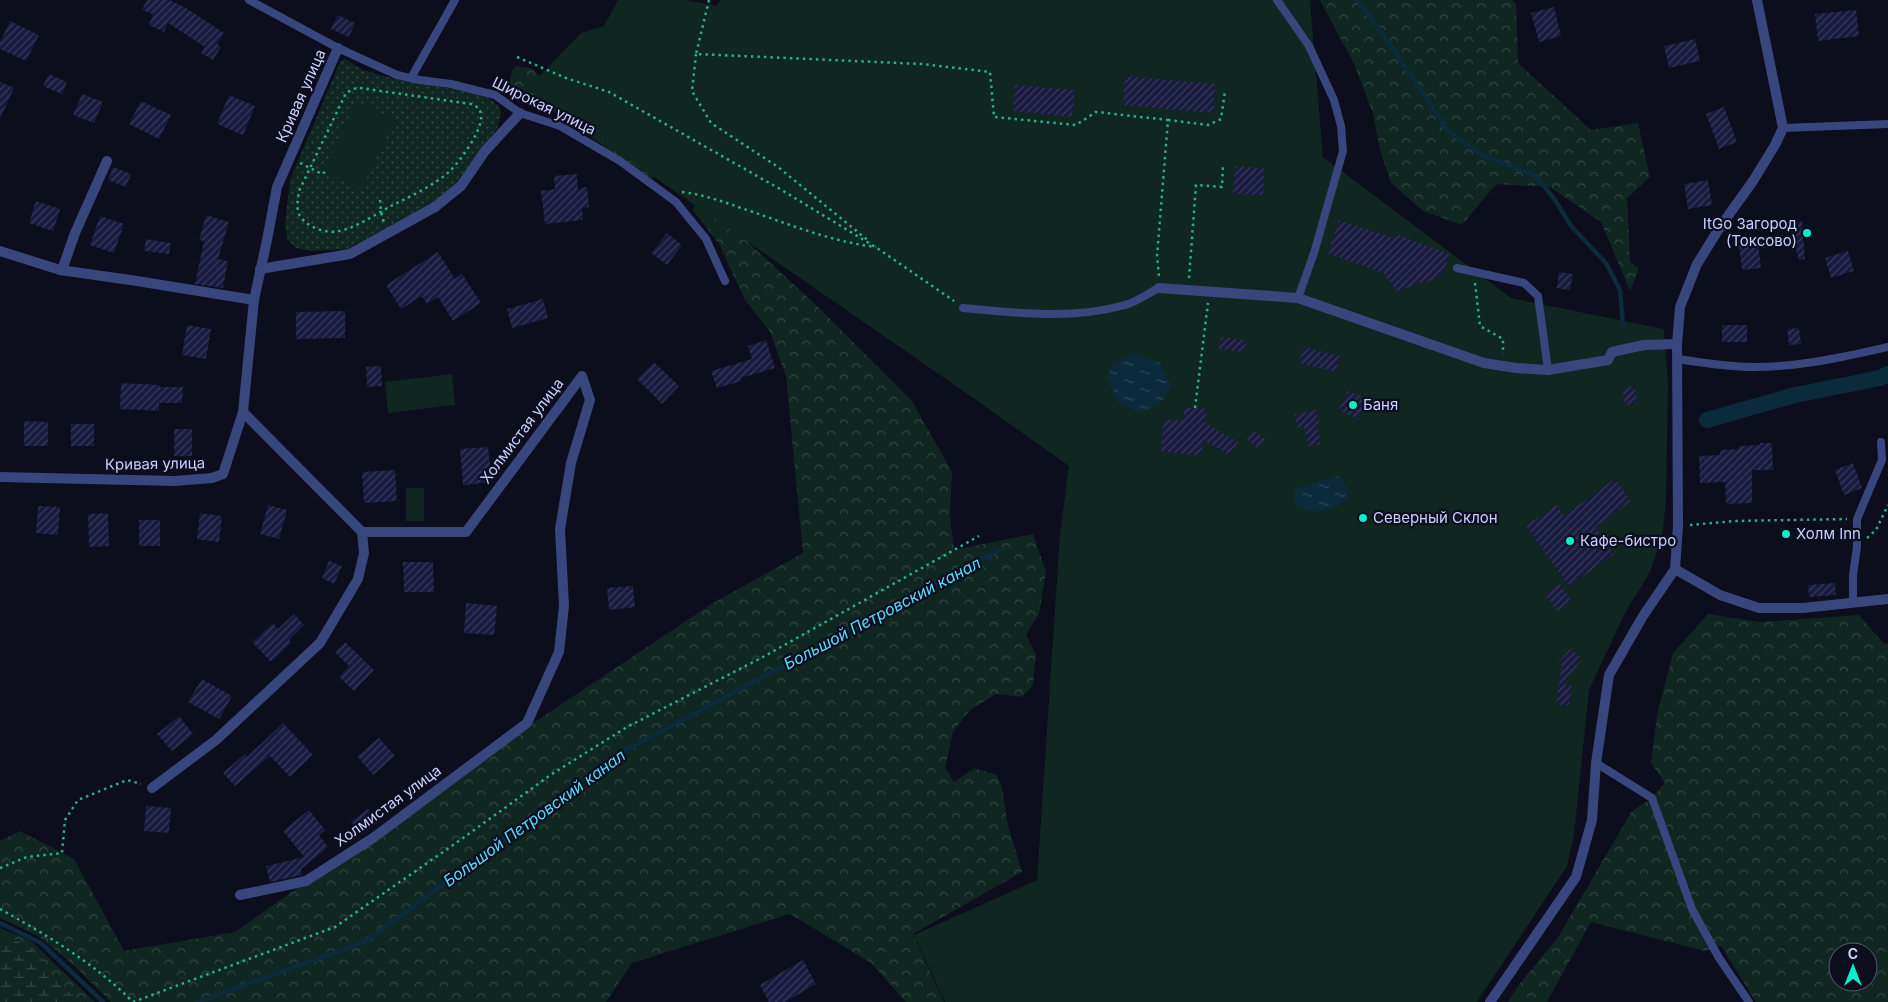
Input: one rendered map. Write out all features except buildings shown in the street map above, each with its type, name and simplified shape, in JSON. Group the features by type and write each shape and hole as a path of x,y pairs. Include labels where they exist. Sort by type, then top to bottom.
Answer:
{"street":[{"path":"1490,1002 1576,877 1592,820 1596,763 1610,675 1643,616 1675,569 1678,526 1677,344 1680,307 1697,264 1720,227 1754,181 1783,128 1757,0"},
{"name":"Кривая улица","path":"0,478 174,481 212,478 223,474 242,412 254,300 277,187 338,48"},
{"path":"260,269 350,254 435,207 462,186 485,151 520,112"},
{"path":"62,270 75,233 107,161"},
{"path":"0,251 62,270 254,300"},
{"path":"1159,288 1298,298 1484,363 1502,366 1548,370 1608,360 1612,352 1644,345 1677,344"},
{"name":"Холмистая улица","path":"240,895 306,881 373,838 527,722 559,652 564,606 560,529 570,463 590,400 582,376 466,532 362,532"},
{"path":"152,788 216,740 320,644 358,579 364,553 362,532 242,412"},
{"path":"1675,569 1720,595 1758,608 1803,608 1888,598"}],"lane":[{"name":"Широкая улица","path":"249,0 338,48 397,75 495,94 520,112 560,126 620,161 676,202 706,239 725,281"},
{"path":"411,78 455,0"},
{"path":"1279,1 1309,46 1334,100 1341,126 1343,150 1314,253 1298,298"},
{"path":"1783,128 1888,124"},
{"path":"1457,268 1524,283 1538,296 1548,370"},
{"path":"963,308 1021,313 1083,314 1126,305 1159,288"},
{"path":"1678,359 1713,365 1755,367 1796,364 1859,354 1888,347"},
{"path":"1853,603 1857,520 1882,460 1881,442"},
{"path":"1596,763 1652,798 1692,909 1719,958 1749,1002"}],"path":[{"path":"709,0 696,54 692,91 711,123 778,168 877,248"},
{"path":"696,54 922,64 990,72 994,117 1076,125 1096,112 1208,125 1221,119 1225,91"},
{"path":"517,57 566,78 609,92 780,189 877,248 963,308"},
{"path":"360,88 472,104 478,108 481,114 481,122 472,142 450,170 426,187 355,226 337,231 322,230 307,224 299,214 297,201 310,168 346,93 353,89 360,88"},
{"path":"1159,288 1157,256 1168,120"},
{"path":"290,158 322,174 325,172"},
{"path":"1188,290 1196,185 1222,187 1223,166"},
{"path":"655,186 701,194 803,230 858,245 877,248"},
{"path":"380,200 387,234"},
{"path":"1474,271 1480,326 1503,340 1502,366"},
{"path":"1195,408 1209,291"},
{"path":"1857,547 1876,530 1888,505"},
{"path":"1678,526 1761,520 1857,520"},
{"path":"0,909 36,929 80,958 119,988 133,1002 335,927 456,844 552,774 627,727 763,656 979,536"},
{"path":"0,868 27,857 62,853 64,820 78,800 127,780 152,788"}],"green space":[{"name":"Северный Склон","path":"618,0 685,0 717,6 720,0 1310,0 1323,157 1511,298 1664,329 1668,382 1666,501 1662,537 1650,572 1625,613 1589,690 1574,835 1567,866 1477,1002 945,1002 914,935 1037,880 1060,534 1069,466 527,89 581,33 604,26"},
{"path":"1320,0 1512,0 1516,4 1518,63 1591,130 1638,123 1650,177 1627,198 1630,262 1639,268 1630,291 1601,222 1550,187 1496,184 1462,225 1423,211 1391,183 1380,150 1373,114 1354,64"},
{"path":"345,59 363,70 391,78 469,92 488,98 498,105 501,112 498,127 458,185 435,202 347,249 310,251 296,248 288,240 285,225 290,180 340,62"},
{"path":"517,66 530,68 656,175 652,179 538,101 515,91 509,84 512,70"},
{"path":"357,101 395,120 361,190 323,171"},
{"path":"696,202 709,206 818,307 912,401 952,472 950,516 954,550 1033,534 1046,572 1039,614 1026,635 1036,654 1033,685 1022,697 996,694 970,710 953,732 945,768 954,782 974,768 997,775 1002,789 1008,825 1022,872 913,934 944,1002 906,1002 871,963 790,914 632,963 606,1002 111,1002 69,961 38,936 0,918 0,841 20,831 74,859 124,951 235,932 500,745 713,603 803,553 786,376 770,332 745,300 719,244 693,210"},
{"path":"452,374 455,405 388,413 385,382"},
{"path":"406,488 424,488 424,521 406,521"},
{"path":"1708,614 1760,622 1859,615 1884,644 1888,643 1888,1002 1756,1002 1721,946 1705,951 1591,922 1547,1002 1508,1002 1518,986 1558,937 1632,811 1652,798 1665,783 1651,763 1657,715 1673,653"},
{"path":"0,928 30,940 95,1002 0,1002"},
{"path":"0,934 8,935 38,954 57,982 81,1002 0,1002"}],"water":[{"path":"1133,353 1160,363 1171,386 1163,400 1141,413 1119,402 1107,378 1112,366"},
{"path":"1338,476 1347,488 1347,498 1342,503 1322,511 1308,510 1296,505 1293,489"}],"waterway":[{"path":"1357,0 1385,37 1448,131 1482,155 1536,176 1555,200 1571,226 1606,263 1620,290 1623,325"},
{"name":"Большой Петровский канал","path":"1707,420 1795,395 1880,378 1888,374"},
{"name":"Большой Петровский канал","path":"197,1002 367,941 608,760 999,550"},
{"name":"Большой Петровский канал","path":"0,923 41,943 103,1002"}],"place":[{"name":"ItGo Загород (Токсово)","path":"1807,233"},
{"name":"Баня","path":"1353,405"},
{"name":"Северный Склон","path":"1363,518"},
{"name":"Холм Inn","path":"1786,534"},
{"name":"Кафе-бистро","path":"1570,541"}]}
